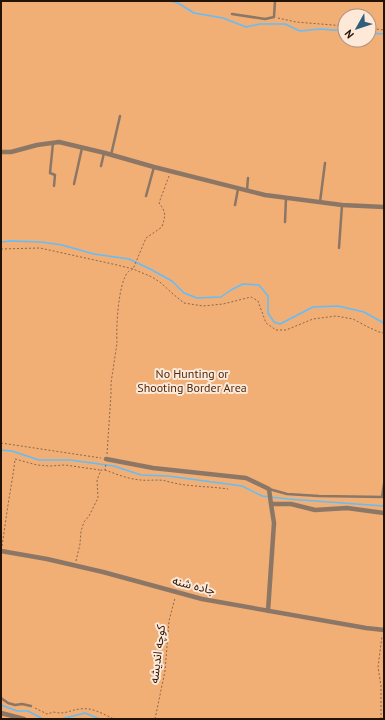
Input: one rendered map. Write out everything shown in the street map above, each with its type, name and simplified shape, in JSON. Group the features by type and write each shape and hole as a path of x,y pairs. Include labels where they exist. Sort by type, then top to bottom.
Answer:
{"street":[{"path":"1,152 11,152 37,145 59,142 265,195 320,202 384,207"},
{"path":"106,460 153,468 246,478 269,491 274,523 268,611"},
{"path":"271,503 291,504 315,510 347,508 384,513"},
{"name":"جاده شنه","path":"1,551 75,565 202,599 383,630"},
{"path":"1,713 24,719"}],"lane":[{"path":"232,14 265,19 274,17 275,1"},
{"path":"112,155 120,116"},
{"path":"53,143 50,173 55,175 54,186"},
{"path":"74,184 82,148"},
{"path":"100,166 104,153"},
{"path":"320,202 325,163"},
{"path":"146,196 154,167"},
{"path":"247,191 248,178"},
{"path":"235,205 238,188"},
{"path":"285,222 286,198"},
{"path":"338,248 342,204"},
{"path":"269,491 319,496 383,497 384,484"},
{"path":"1,698 8,703 15,705 22,704 31,706"}],"path":[{"path":"274,17 296,22 337,25"},
{"path":"105,469 111,383 117,344 118,309 123,282 128,272 133,269 139,258 146,238 162,227 165,216 159,203 171,171"},
{"path":"1,249 40,248 133,269 152,277 184,303 203,306 223,304 251,296 258,301 266,323 276,330 286,330 313,319 336,316 353,319 374,330 384,332"},
{"path":"1,443 106,460"},
{"path":"1,551 15,459 37,465 65,465 101,470 105,469 121,476 140,480 165,481 169,483 228,489"},
{"path":"75,565 84,522 89,516 98,498 97,480 101,470"},
{"name":"کوچه اندیشه","path":"155,719 166,671 170,621 177,592"},
{"path":"381,719 381,686 378,667 383,630"},
{"path":"31,706 47,714 54,712 60,714 80,709 94,709 114,719"}],"green space":[{"name":"No Hunting or Shooting Border Area","path":"1,1 384,1 384,719 1,719"}],"waterway":[{"path":"170,1 178,3 194,13 223,18 246,27 260,24 285,24 300,31 320,29 337,30"},
{"path":"377,34 384,34"},
{"path":"1,242 41,242 62,245 94,254 129,259 172,281 184,293 197,298 221,297 243,284 259,285 268,296 268,313 274,322 280,324 313,307 338,306 364,312 384,324"},
{"path":"1,450 12,451 39,460 70,460 114,466 141,475 168,476 242,486 262,496 384,506"},
{"path":"1,705 17,711 28,711 43,719 61,719 85,713 100,719"}]}
